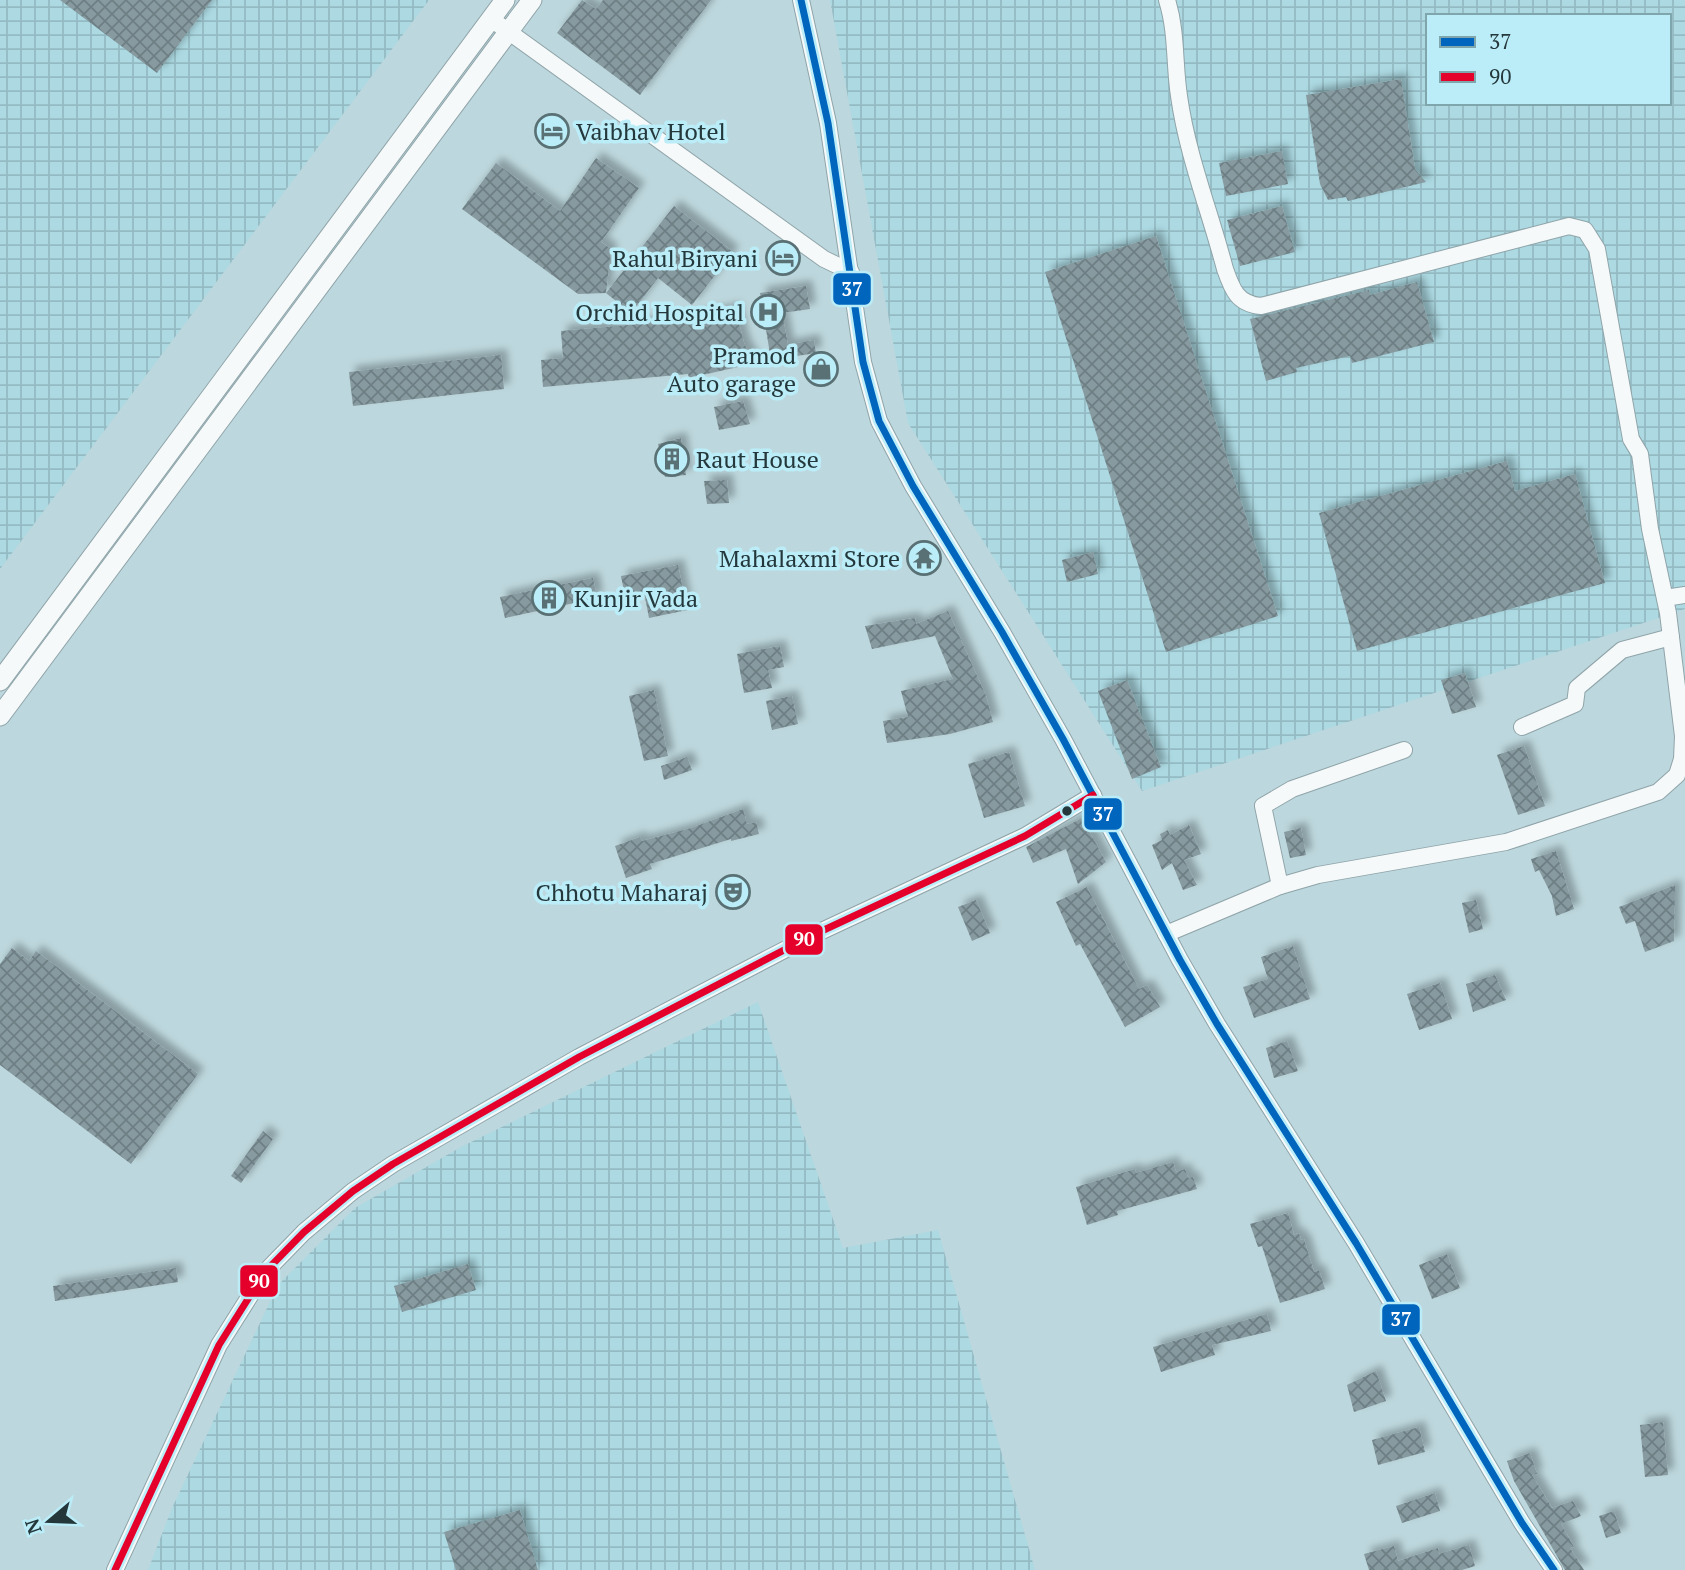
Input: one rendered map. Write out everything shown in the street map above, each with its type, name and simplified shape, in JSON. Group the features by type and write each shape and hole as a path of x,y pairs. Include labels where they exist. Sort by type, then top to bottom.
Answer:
{"main road":[{"path":"0,681 505,0"},
{"path":"0,716 531,0"}],"street":[{"path":"801,0 828,123 863,362 879,421 913,486 1002,632 1217,1024 1356,1243 1522,1523 1554,1570"},
{"path":"1166,934 1280,886 1318,875 1506,842 1658,792 1669,785 1677,775 1682,759 1683,736 1671,637 1650,529 1640,454 1631,439 1602,267 1592,238 1585,230 1569,226 1261,306 1243,302 1231,287 1225,269 1186,130 1178,95 1175,31 1167,0"},
{"path":"491,19 824,259 851,272"},
{"path":"1665,598 1685,595"},
{"path":"1522,727 1575,704 1577,688 1622,650 1671,637"},
{"path":"1280,886 1263,806 1292,789 1404,750"},
{"path":"115,1570 141,1509 226,1334 265,1272 304,1232 353,1191 393,1164 579,1057 811,936 1026,836 1093,795"}],"shaded area":[{"path":"0,0 429,0 0,569"},
{"path":"830,0 1685,0 1685,609 1142,791 908,423"},
{"path":"758,1002 843,1248 938,1230 1035,1570 148,1570 172,1508 278,1285 355,1208 461,1147"}],"building":[{"path":"60,0 212,0 157,73"},
{"path":"582,0 596,9 603,0 711,0 640,95 557,33"},
{"path":"1401,79 1415,169 1426,182 1348,201 1346,197 1328,200 1320,184 1306,95"},
{"path":"1282,151 1288,184 1226,196 1219,163"},
{"path":"596,158 639,188 601,242 611,249 606,293 578,294 462,209 496,163 560,211"},
{"path":"674,206 733,252 692,305 658,278 631,313 606,293"},
{"path":"1282,206 1295,252 1240,266 1227,220"},
{"path":"1156,236 1278,616 1166,652 1045,272"},
{"path":"1417,282 1434,342 1352,363 1350,356 1296,368 1297,372 1266,381 1250,319 1369,290 1370,295"},
{"path":"806,286 810,309 782,313 788,345 814,340 816,353 771,360 760,293"},
{"path":"735,308 744,343 755,363 689,378 688,374 543,387 541,360 563,358 561,331 673,321"},
{"path":"501,355 504,389 353,406 349,372"},
{"path":"743,401 750,424 719,430 714,407"},
{"name":"Raut House","path":"681,438 686,475 665,477 658,444"},
{"path":"1507,461 1515,491 1575,474 1605,583 1357,651 1319,513"},
{"path":"727,480 729,503 707,504 704,481"},
{"path":"1093,552 1098,574 1067,582 1062,560"},
{"path":"678,565 687,610 649,618 644,592 625,596 621,576"},
{"name":"Kunjir Vada","path":"593,578 597,598 505,618 500,597"},
{"path":"948,611 986,696 993,722 950,734 887,743 883,721 908,717 901,691 953,679 935,636 872,649 865,626 915,618 916,624"},
{"path":"780,646 784,667 768,670 772,688 744,693 737,654"},
{"path":"1465,673 1476,707 1452,714 1441,680"},
{"path":"1127,680 1161,767 1132,779 1098,691"},
{"path":"654,690 668,756 644,761 629,696"},
{"path":"792,696 798,724 772,730 766,701"},
{"path":"1524,746 1545,806 1518,815 1497,755"},
{"path":"1009,752 1025,806 984,818 968,764"},
{"path":"687,757 692,770 664,780 661,766"},
{"path":"743,809 747,824 756,822 759,834 731,839 650,864 652,869 626,878 615,846 640,837 642,841 691,828"},
{"path":"1082,818 1106,862 1078,884 1066,849 1033,863 1026,847"},
{"path":"1189,825 1201,854 1184,860 1197,885 1183,890 1172,863 1162,870 1152,845 1162,840 1160,834 1168,830 1170,835"},
{"path":"1301,828 1306,855 1290,858 1284,832"},
{"path":"1556,851 1574,909 1556,916 1552,896 1539,870 1535,872 1531,859"},
{"path":"1675,885 1674,941 1645,952 1635,921 1626,924 1619,907"},
{"path":"1087,887 1139,989 1147,985 1160,1007 1125,1027 1080,944 1076,946 1056,902"},
{"path":"976,900 990,933 972,941 958,907"},
{"path":"1476,900 1483,929 1469,933 1462,903"},
{"path":"1293,946 1310,999 1254,1018 1243,987 1268,979 1261,957"},
{"path":"12,948 29,961 36,951 198,1074 131,1164 0,1065 0,964"},
{"path":"1495,975 1506,1000 1473,1012 1466,984"},
{"path":"1440,983 1452,1019 1419,1030 1407,994"},
{"path":"1287,1041 1298,1071 1274,1078 1266,1048"},
{"path":"263,1131 273,1139 241,1183 231,1176"},
{"path":"1173,1162 1176,1172 1185,1169 1188,1178 1193,1177 1197,1189 1117,1211 1118,1215 1087,1225 1076,1187 1135,1169 1136,1173"},
{"path":"1288,1213 1294,1235 1299,1233 1301,1240 1304,1239 1314,1272 1319,1270 1325,1289 1280,1303 1262,1246 1258,1247 1250,1224"},
{"path":"1447,1254 1460,1288 1432,1299 1419,1265"},
{"path":"468,1264 476,1290 402,1312 394,1286"},
{"path":"176,1268 178,1282 55,1301 53,1286"},
{"path":"1267,1314 1271,1331 1212,1345 1215,1355 1161,1372 1153,1347"},
{"path":"1376,1371 1386,1401 1354,1412 1347,1385"},
{"path":"1663,1422 1668,1475 1645,1477 1640,1425"},
{"path":"1419,1427 1425,1452 1378,1465 1372,1440"},
{"path":"1530,1453 1537,1474 1532,1475 1552,1508 1573,1501 1581,1516 1561,1524 1574,1547 1570,1548 1584,1570 1565,1570 1514,1481 1507,1461"},
{"path":"1435,1493 1440,1511 1402,1523 1396,1506"},
{"path":"520,1510 538,1570 456,1570 444,1532"},
{"path":"1614,1511 1621,1533 1606,1538 1599,1516"},
{"path":"1469,1545 1475,1566 1462,1570 1369,1570 1364,1554 1394,1546 1398,1561 1438,1548 1439,1554"}],"transit line":[{"name":"37","path":"801,0 828,123 863,362 879,421 913,486 1063,739 1180,960 1217,1024 1356,1243 1522,1523 1554,1570"},
{"name":"90","path":"115,1570 219,1345 265,1272 304,1232 353,1191 393,1164 579,1057 811,936 1025,836 1093,795"}],"place":[{"name":"Vaibhav Hotel","path":"552,131"},
{"name":"Rahul Biryani","path":"783,258"},
{"name":"Orchid Hospital","path":"768,312"},
{"name":"Pramod Auto garage","path":"821,369"},
{"name":"Raut House","path":"672,459"},
{"name":"Mahalaxmi Store","path":"924,558"},
{"name":"Kunjir Vada","path":"549,598"},
{"name":"Chhotu Maharaj","path":"733,892"}]}
